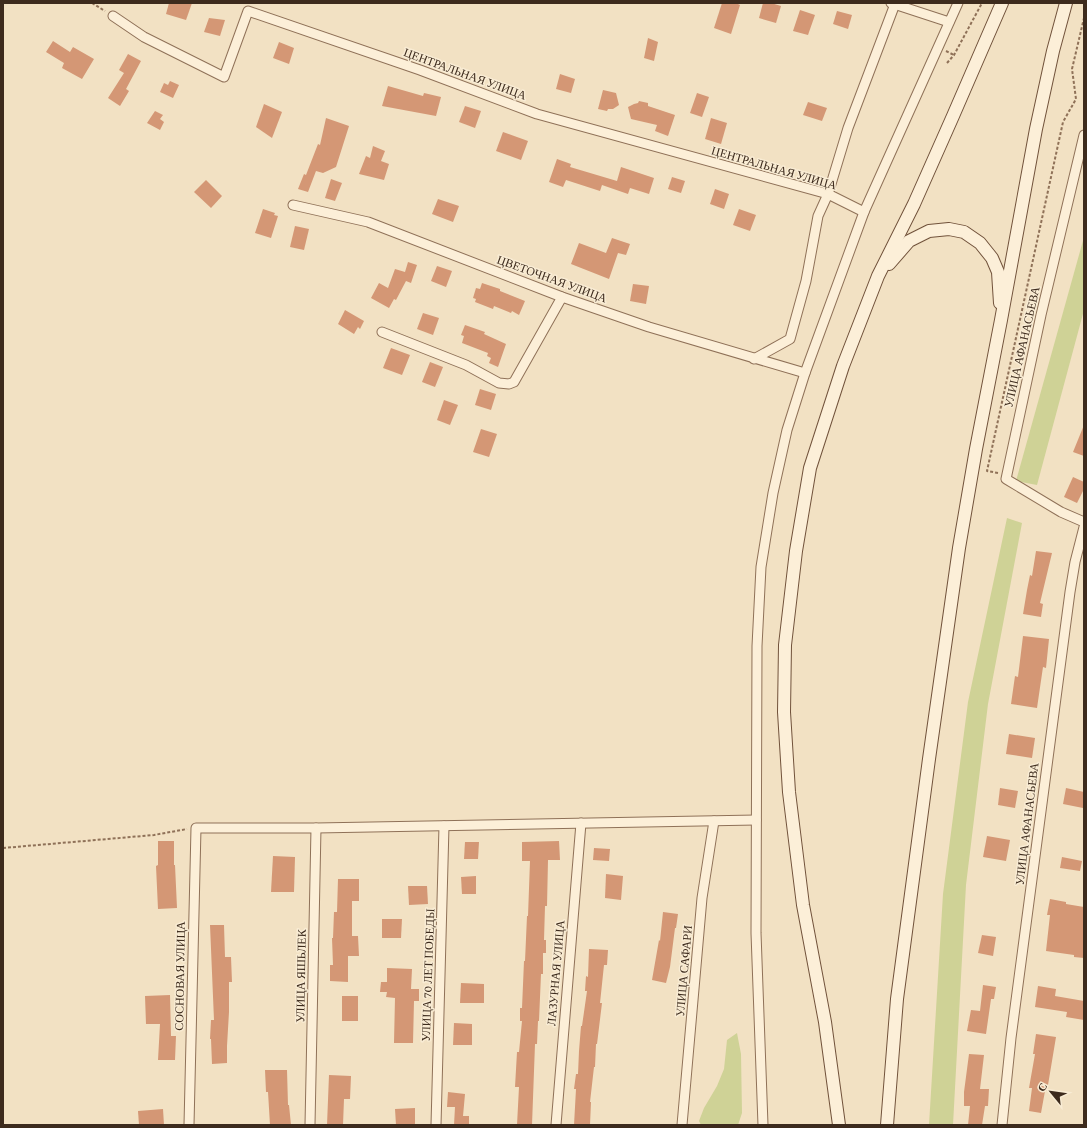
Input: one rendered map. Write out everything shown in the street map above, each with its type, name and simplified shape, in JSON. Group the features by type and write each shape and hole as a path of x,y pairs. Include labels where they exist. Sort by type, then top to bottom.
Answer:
{"main road":[{"path":"840,1125 826,1022 803,904 789,792 784,712 785,645 796,550 810,468 843,366 878,276 917,197 1002,3"},
{"path":"886,1125 897,999 959,548 1036,129 1053,51 1066,3"},
{"path":"878,276 909,242 928,231 949,229 964,232 980,243 992,258 998,272 1001,320"}],"street":[{"path":"763,1125 756,933 757,646 762,567 773,493 787,430 805,373 864,212 958,3"},
{"path":"754,359 790,339 806,281 818,216 828,194 848,128 893,4 949,22"},
{"name":"ЦЕНТРАЛЬНАЯ УЛИЦА","path":"113,16 144,37 224,77 248,11 420,70 537,114 828,194 864,212"},
{"name":"УЛИЦА АФАНАСЬЕВА","path":"1007,475 1041,315 1084,135"},
{"name":"ЦВЕТОЧНАЯ УЛИЦА","path":"293,205 368,222 562,297 649,327 805,373"},
{"path":"382,332 466,365 499,383 510,384 514,382 562,297"},
{"path":"1007,475 1006,479 1061,512 1084,522"},
{"name":"УЛИЦА АФАНАСЬЕВА","path":"1002,1125 1011,1038 1069,599 1084,527"},
{"path":"196,828 316,828 756,820"},
{"name":"УЛИЦА САФАРИ","path":"682,1125 702,898 714,821"},
{"name":"ЛАЗУРНАЯ УЛИЦА","path":"556,1125 581,823"},
{"name":"УЛИЦА 70 ЛЕТ ПОБЕДЫ","path":"436,1125 444,826"},
{"name":"СОСНОВАЯ УЛИЦА","path":"189,1125 196,828"},
{"name":"УЛИЦА ЯШЬЛЕК","path":"310,1125 316,828"}],"path":[{"path":"92,3 113,16"},
{"path":"946,63 954,55 982,3"},
{"path":"1007,475 987,471 1063,122 1076,99 1072,69 1084,18"},
{"path":"3,848 154,835 196,828"}],"green space":[{"path":"1084,237 1084,310 1037,485 1016,481"},
{"path":"1007,518 1022,523 988,704 966,885 953,1125 929,1125 943,894 968,702"},
{"path":"737,1033 741,1054 742,1113 738,1125 701,1125 699,1121 704,1108 717,1086 724,1069 727,1040"}],"building":[{"path":"169,3 192,3 186,20 166,14"},
{"path":"722,3 736,3 740,5 731,34 714,28"},
{"path":"763,3 771,3 781,6 776,23 759,18"},
{"path":"800,10 815,15 808,35 793,31"},
{"path":"837,11 852,15 848,29 833,24"},
{"path":"209,18 225,20 220,36 204,32"},
{"path":"648,38 658,42 654,61 644,58"},
{"path":"53,41 70,52 73,47 94,59 82,79 62,68 64,63 46,52"},
{"path":"279,42 294,48 289,64 273,58"},
{"path":"128,54 141,61 126,89 129,91 120,106 108,98 124,73 119,70"},
{"path":"560,74 575,79 571,93 556,89"},
{"path":"170,81 179,85 173,98 160,92 164,83 168,85"},
{"path":"388,86 423,96 424,93 441,97 436,116 382,106"},
{"path":"603,90 616,93 619,105 613,109 608,109 607,111 598,109"},
{"path":"697,93 709,97 702,117 690,113"},
{"path":"639,101 648,103 648,106 675,115 668,136 655,131 657,125 631,119 628,107 638,103"},
{"path":"808,102 827,108 822,121 803,115"},
{"path":"264,104 282,112 272,138 256,127"},
{"path":"465,106 481,111 475,128 459,122"},
{"path":"155,111 163,115 160,119 164,122 160,130 147,123"},
{"path":"326,118 349,126 336,167 323,173 316,171 308,192 298,189 304,174 306,175 318,144 320,145"},
{"path":"711,118 727,123 721,144 705,139"},
{"path":"503,132 528,141 521,160 496,151"},
{"path":"373,146 385,151 381,161 389,164 384,180 359,174 366,156 370,158"},
{"path":"557,159 571,164 570,167 617,181 621,167 654,178 649,194 630,188 628,194 602,185 600,191 566,180 563,187 549,182"},
{"path":"672,177 685,181 681,193 668,189"},
{"path":"331,179 342,183 335,201 325,198"},
{"path":"206,180 222,196 211,208 194,192"},
{"path":"715,189 729,194 724,209 710,204"},
{"path":"438,199 459,206 453,222 432,214"},
{"path":"263,209 275,213 274,215 278,216 271,238 255,233"},
{"path":"739,209 756,215 750,231 733,225"},
{"path":"295,226 309,229 304,250 290,247"},
{"path":"612,238 630,244 626,255 618,253 609,279 571,264 579,243 606,253"},
{"path":"408,262 417,265 411,283 406,281 396,300 394,299 389,308 371,298 379,283 388,288 395,269 405,272"},
{"path":"437,266 452,271 446,287 431,281"},
{"path":"482,283 500,289 500,291 525,301 519,315 512,311 511,313 494,306 493,309 475,302 476,299 473,298 476,288 480,289"},
{"path":"633,284 649,286 646,304 630,301"},
{"path":"345,310 364,321 360,329 358,327 354,334 338,324"},
{"path":"423,313 439,318 433,335 417,329"},
{"path":"465,325 485,332 484,334 506,344 498,367 489,363 491,358 487,356 488,353 462,343 464,336 461,335"},
{"path":"391,348 410,355 402,375 383,368"},
{"path":"430,362 443,367 435,387 422,382"},
{"path":"480,389 496,394 491,410 475,405"},
{"path":"444,400 458,405 450,425 437,420"},
{"path":"1084,425 1084,456 1073,452"},
{"path":"481,429 497,434 489,457 473,452"},
{"path":"1073,477 1084,482 1084,489 1077,503 1064,497"},
{"path":"1036,551 1052,553 1040,603 1043,604 1041,617 1023,614"},
{"path":"1023,636 1049,639 1046,668 1043,667 1037,708 1011,704 1015,676 1018,677"},
{"path":"1009,734 1035,738 1032,758 1006,754"},
{"path":"1000,788 1018,791 1015,808 998,805"},
{"path":"1066,788 1084,792 1083,808 1063,804"},
{"path":"987,836 1010,840 1006,861 983,857"},
{"path":"158,841 174,841 177,908 158,909 156,866 158,865"},
{"path":"559,841 560,860 548,860 547,906 545,906 544,940 546,940 546,953 543,953 543,974 541,974 537,1044 535,1044 532,1125 517,1125 519,1087 515,1087 517,1052 519,1052 522,1021 520,1021 520,1008 522,1008 530,861 522,861 522,842"},
{"path":"465,842 479,842 478,859 464,859"},
{"path":"594,848 610,849 609,861 593,860"},
{"path":"273,856 295,857 294,892 271,892"},
{"path":"1062,857 1082,861 1080,871 1060,868"},
{"path":"606,874 623,876 621,900 605,898"},
{"path":"476,876 476,894 462,894 461,877"},
{"path":"338,879 359,879 359,901 352,901 352,936 358,936 359,956 348,956 348,982 330,981 330,965 333,965 332,938 334,912 337,912"},
{"path":"408,886 427,886 428,904 409,905"},
{"path":"1050,899 1066,902 1066,904 1084,907 1084,958 1046,951 1050,915 1047,915"},
{"path":"663,912 678,914 666,983 652,980 659,940 660,941"},
{"path":"382,919 402,919 401,938 382,938"},
{"path":"210,925 224,925 225,957 231,957 232,982 229,982 227,1063 212,1064 210,1039 211,1020 214,1020"},
{"path":"982,935 996,937 993,956 978,953"},
{"path":"589,949 608,950 607,965 604,965 600,1003 602,1003 590,1102 590,1125 574,1125 576,1089 574,1089 576,1074 578,1074 581,1026 587,991 585,991 586,976 588,977"},
{"path":"387,968 412,969 411,989 419,989 419,1001 414,1001 413,1043 394,1043 395,998 386,997 387,992 380,992 381,982 387,982"},
{"path":"461,983 484,984 484,1003 460,1003"},
{"path":"983,985 996,987 994,999 991,999 986,1034 967,1031 971,1010 980,1011"},
{"path":"1038,986 1056,989 1055,996 1084,1001 1084,1020 1066,1017 1067,1012 1035,1007"},
{"path":"170,995 171,1036 176,1036 175,1060 158,1060 160,1024 146,1024 145,996"},
{"path":"342,996 358,996 358,1021 342,1021"},
{"path":"454,1023 472,1024 472,1045 453,1045"},
{"path":"1036,1034 1056,1037 1047,1091 1045,1091 1041,1113 1029,1111 1032,1088 1029,1088 1035,1054 1033,1054"},
{"path":"969,1054 984,1055 980,1089 989,1089 988,1106 985,1106 982,1125 968,1125 970,1106 964,1106 964,1092"},
{"path":"265,1070 287,1070 288,1105 291,1125 270,1125"},
{"path":"329,1075 351,1076 350,1099 344,1099 343,1125 327,1125"},
{"path":"448,1092 465,1094 463,1116 469,1116 469,1125 454,1125 455,1107 447,1107"},
{"path":"415,1108 415,1125 396,1125 395,1109"},
{"path":"163,1109 164,1125 139,1125 138,1111"}]}
